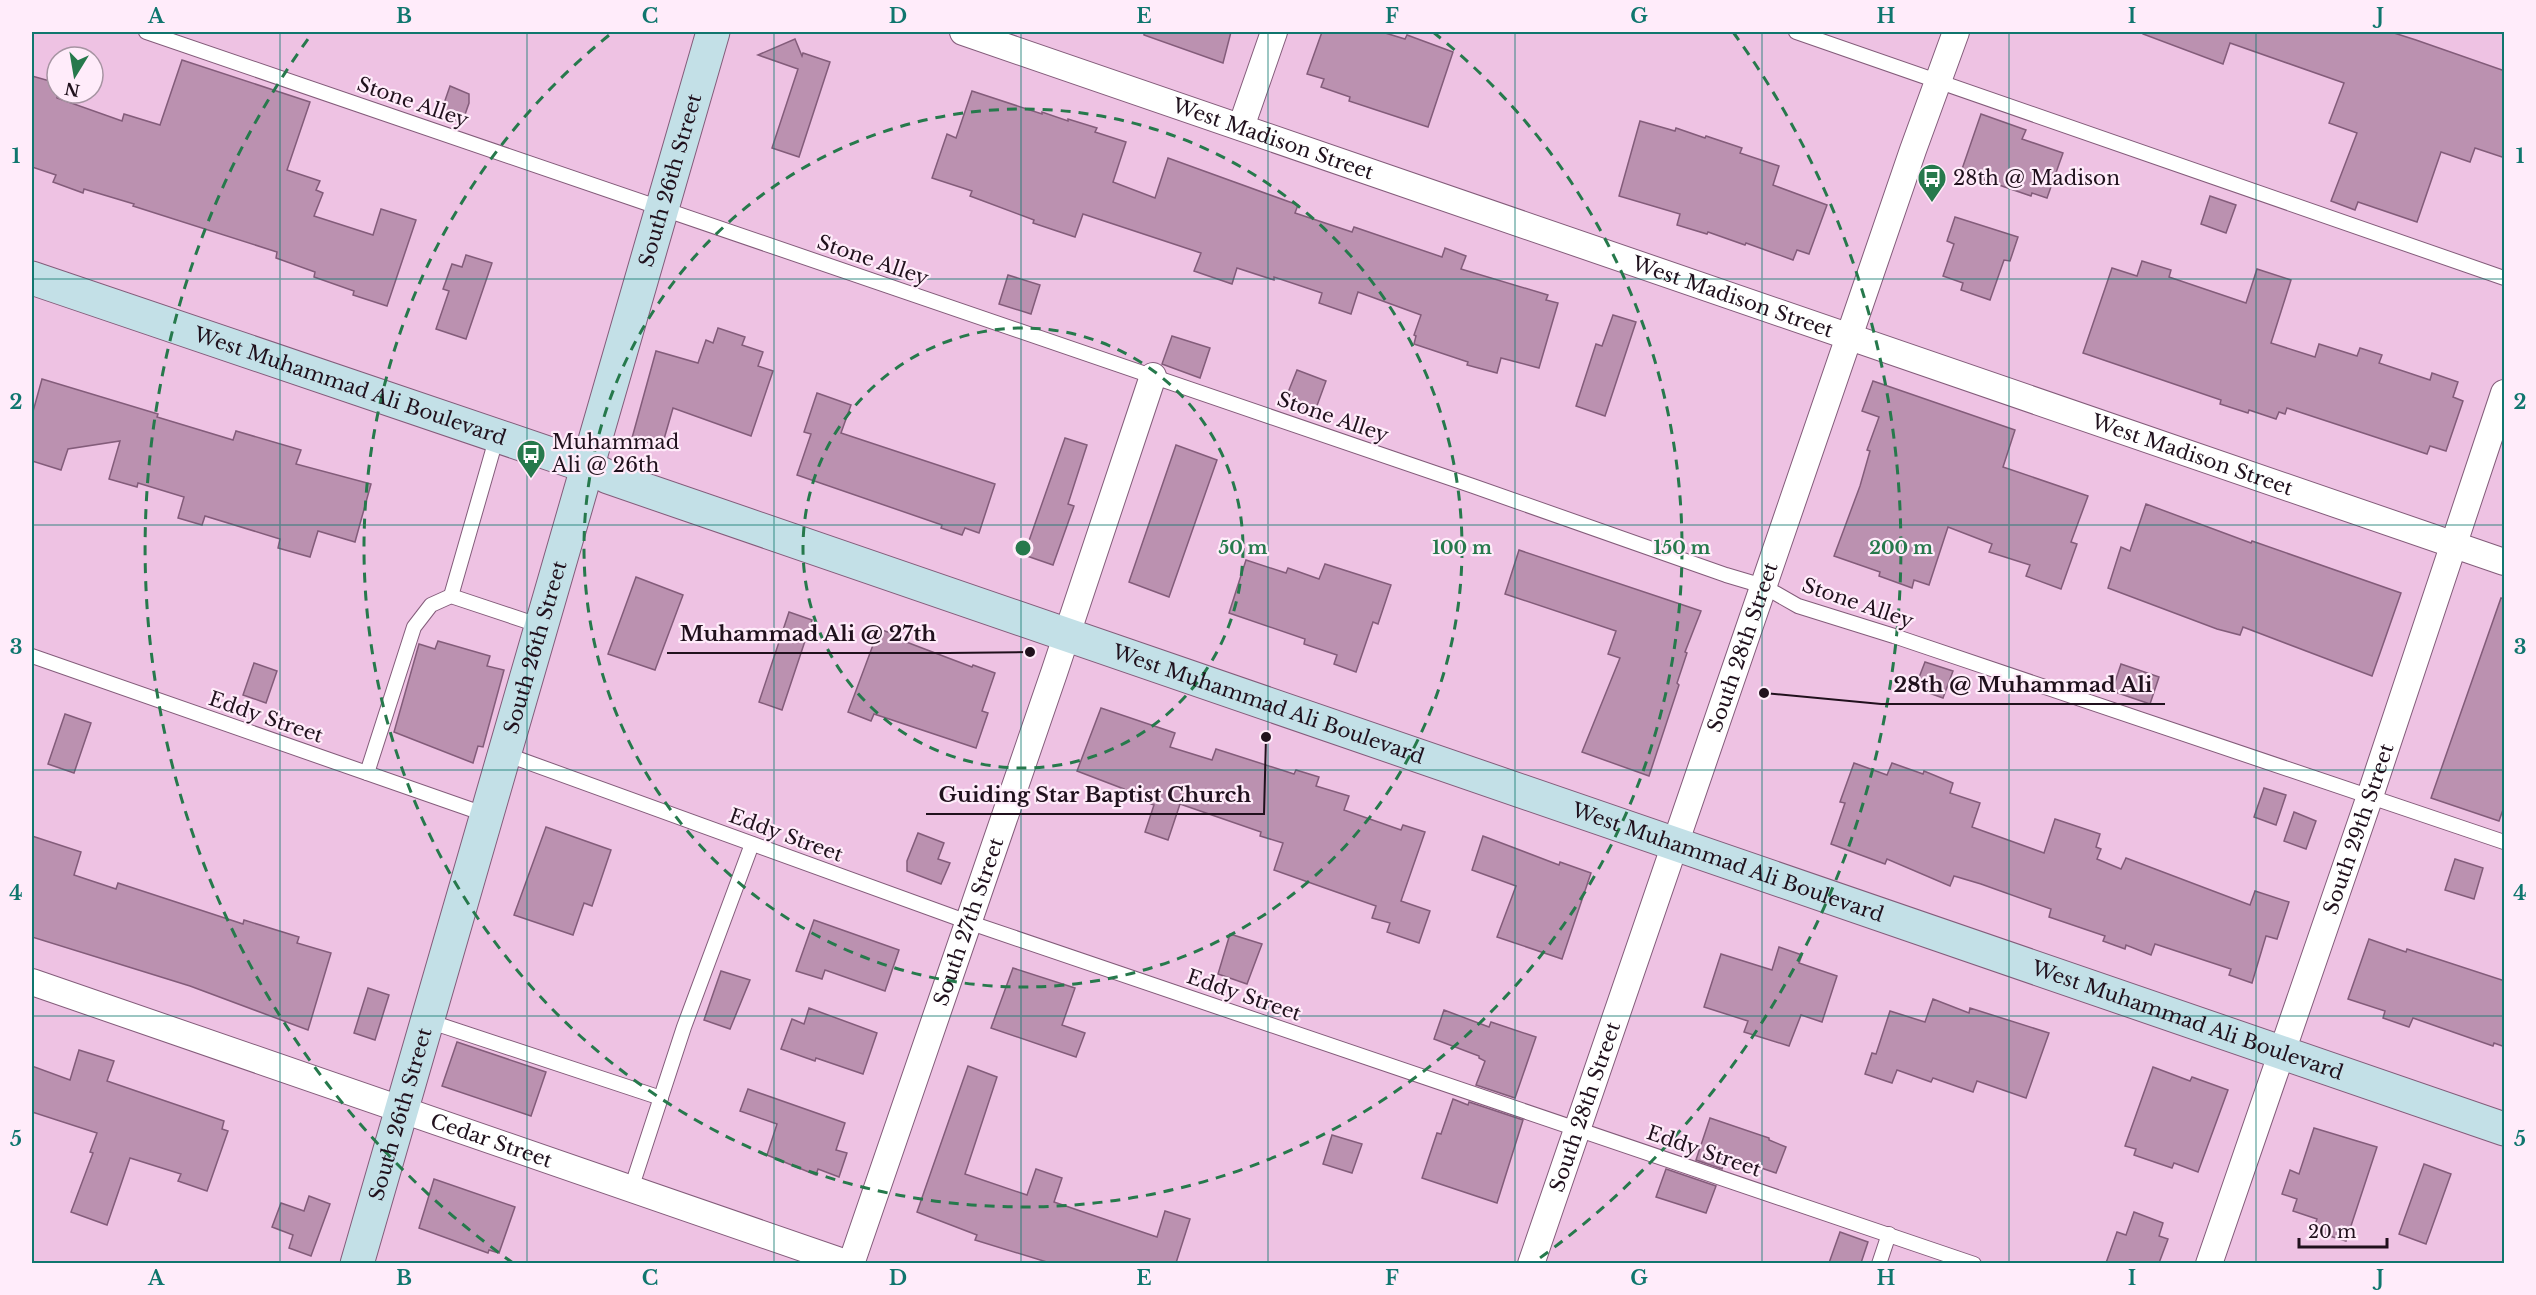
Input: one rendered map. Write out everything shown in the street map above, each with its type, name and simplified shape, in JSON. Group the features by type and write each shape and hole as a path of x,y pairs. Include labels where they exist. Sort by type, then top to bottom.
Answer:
{"main road":[{"name":"South 26th Street","path":"357,1263 713,32"},
{"name":"West Muhammad Ali Boulevard","path":"32,278 589,467 608,477 2505,1129"}],"street":[{"name":"West Madison Street","path":"963,32 2505,562"},
{"path":"1241,127 1274,32"},
{"name":"South 28th Street","path":"1531,1263 1913,150 1956,32"},
{"name":"South 27th Street","path":"850,1263 1153,376"},
{"name":"South 29th Street","path":"2209,1263 2370,796 2505,393"},
{"name":"Cedar Street","path":"32,982 850,1263"}],"lane":[{"name":"Stone Alley","path":"146,32 1763,586 1798,606 1894,636 2505,842"},
{"path":"1796,32 1940,80 2505,279"},
{"path":"451,596 497,436"},
{"path":"367,773 414,627 431,605 451,596 541,627"},
{"name":"Eddy Street","path":"32,656 487,815"},
{"name":"Eddy Street","path":"505,754 968,922 1974,1263"},
{"path":"631,1189 661,1098 752,844"},
{"path":"428,1021 661,1098"},
{"path":"1879,1263 1889,1234"}],"building":[{"path":"1144,32 1231,32 1223,63 1144,35"},
{"path":"1322,32 1382,32 1405,39 1407,35 1453,52 1428,127 1349,101 1350,97 1321,87 1324,79 1307,74"},
{"path":"2143,32 2391,32 2416,40 2505,71 2505,158 2475,148 2470,162 2441,152 2417,222 2358,202 2355,210 2331,201 2357,133 2329,123 2344,83 2230,43 2223,64 2143,34"},
{"path":"795,39 802,56 803,53 830,62 799,157 772,148 798,69 758,55"},
{"path":"182,60 310,102 287,170 320,181 316,190 323,193 314,216 373,235 381,209 416,220 387,306 353,295 354,291 314,277 315,272 276,258 277,252 133,206 134,204 84,189 83,193 53,182 56,175 32,167 32,76 45,80 45,105 77,105 122,121 124,114 160,125"},
{"path":"450,86 469,94 469,103 462,123 440,115"},
{"path":"972,91 1042,114 1042,112 1097,128 1095,132 1126,142 1113,182 1155,198 1168,158 1298,205 1295,213 1352,232 1354,227 1442,257 1445,248 1466,256 1461,269 1548,295 1546,300 1558,303 1539,368 1501,358 1497,373 1467,365 1468,362 1414,344 1416,336 1414,335 1421,315 1358,292 1351,314 1319,303 1322,293 1274,277 1274,280 1237,268 1232,284 1194,271 1201,253 1083,214 1075,237 1033,223 1034,220 970,196 972,191 932,178 947,134 956,138"},
{"path":"1981,114 2026,130 2022,139 2063,153 2047,198 2032,193 2031,196 1961,172"},
{"path":"1640,121 1675,131 1676,128 1705,138 1706,136 1742,148 1740,153 1779,166 1773,185 1827,205 1809,254 1797,250 1793,260 1746,243 1745,245 1708,232 1707,234 1677,225 1680,214 1619,196"},
{"path":"2210,196 2236,205 2226,233 2201,224"},
{"path":"1955,217 2018,237 2010,261 2004,260 1990,300 1961,290 1963,283 1943,276 1954,244 1947,241"},
{"path":"466,255 492,263 466,339 436,329 449,291 443,289 452,264 462,267"},
{"path":"2142,261 2171,270 2169,277 2246,303 2257,269 2291,280 2271,343 2315,357 2319,344 2357,356 2360,348 2382,355 2379,363 2430,380 2432,373 2458,382 2453,397 2463,401 2446,451 2430,446 2427,454 2287,408 2285,414 2279,412 2276,419 2249,410 2248,413 2220,404 2221,400 2083,353 2112,268 2137,276"},
{"path":"1008,275 1040,285 1031,314 999,304"},
{"path":"1613,315 1636,322 1605,416 1576,406 1596,344 1602,346"},
{"path":"718,328 745,337 742,345 763,352 758,366 773,371 751,436 673,408 662,446 632,438 656,351 698,363 706,340 713,343"},
{"path":"1172,336 1210,348 1200,378 1162,364"},
{"path":"1297,370 1326,381 1315,411 1285,400"},
{"path":"42,379 158,414 157,417 233,440 236,431 301,450 296,464 371,484 355,542 318,531 310,557 278,548 280,539 205,516 202,525 178,518 184,497 138,483 137,487 109,479 120,441 68,449 61,470 32,461 32,415"},
{"path":"1873,381 2015,430 2003,467 2088,496 2071,542 2077,544 2061,589 2026,576 2030,565 1989,552 1992,544 1948,527 1929,585 1914,580 1912,588 1879,576 1880,572 1834,556 1860,486 1870,451 1867,450 1879,417 1862,411"},
{"path":"817,393 851,405 841,433 995,484 979,533 965,528 962,535 941,528 942,525 797,475 811,434 804,432"},
{"path":"1065,438 1087,445 1068,504 1074,506 1053,565 1024,555"},
{"path":"1176,445 1217,460 1169,597 1129,582"},
{"path":"2146,504 2251,543 2252,541 2401,593 2372,676 2243,627 2240,635 2217,629 2108,588 2121,547 2130,551"},
{"path":"1519,550 1701,611 1685,652 1687,653 1677,683 1679,685 1649,776 1582,752 1620,658 1608,654 1616,631 1505,594"},
{"path":"1246,560 1286,573 1288,568 1319,579 1325,564 1391,585 1378,624 1373,622 1356,672 1334,664 1337,655 1304,644 1305,639 1229,613"},
{"path":"636,577 683,595 655,670 608,654"},
{"path":"2501,598 2505,599 2505,804 2499,821 2431,798"},
{"path":"789,612 812,620 782,710 759,702"},
{"path":"879,629 902,637 901,640 972,667 973,665 995,673 982,711 988,713 976,748 874,714 871,721 848,712"},
{"path":"438,641 490,656 487,666 504,670 483,747 478,746 473,763 394,732 419,644 435,649"},
{"path":"1925,662 1953,671 1943,698 1915,688"},
{"path":"254,663 277,671 266,703 243,695"},
{"path":"2121,664 2159,677 2150,704 2112,691"},
{"path":"1101,708 1175,733 1170,747 1212,760 1216,749 1294,774 1296,770 1319,777 1316,786 1349,796 1344,810 1401,830 1403,825 1425,832 1401,901 1430,911 1419,943 1387,932 1390,923 1372,918 1376,906 1274,870 1283,843 1260,836 1261,832 1180,804 1168,840 1145,832 1154,805 1122,794 1124,789 1077,771"},
{"path":"65,714 91,723 74,773 48,764"},
{"path":"1854,763 1887,775 1892,763 1923,774 1924,771 1953,783 1950,793 1980,803 1972,827 2044,853 2055,819 2100,834 2096,847 2101,849 2097,859 2121,869 2126,858 2250,905 2255,891 2289,902 2277,939 2266,936 2252,983 2229,975 2231,969 2155,944 2151,955 2126,945 2125,949 2103,941 2105,936 2049,917 2051,909 1981,884 1954,876 1950,886 1887,859 1885,864 1831,844 1845,803 1840,802"},
{"path":"2264,788 2286,795 2276,825 2254,817"},
{"path":"2294,812 2316,821 2306,849 2284,841"},
{"path":"546,827 611,850 592,906 584,903 573,935 514,915"},
{"path":"918,833 944,843 938,859 950,863 941,884 907,871 907,861"},
{"path":"32,836 81,852 74,875 116,889 118,883 243,924 244,920 299,937 297,943 331,953 308,1030 190,986 32,937"},
{"path":"1483,836 1559,865 1560,862 1591,873 1562,959 1497,937 1516,886 1472,870"},
{"path":"2455,859 2483,868 2474,899 2445,890"},
{"path":"814,920 899,950 885,991 825,970 822,979 796,971"},
{"path":"1230,934 1262,944 1247,984 1218,974"},
{"path":"2369,939 2505,981 2505,1047 2494,1043 2493,1046 2413,1018 2409,1027 2383,1018 2385,1011 2348,999"},
{"path":"1779,947 1802,955 1799,963 1837,976 1822,1022 1801,1015 1789,1046 1744,1032 1748,1021 1704,1007 1721,954 1772,970"},
{"path":"1013,968 1075,988 1062,1025 1085,1033 1076,1057 991,1028"},
{"path":"721,971 750,980 730,1029 704,1020"},
{"path":"368,988 389,995 375,1040 354,1033"},
{"path":"1933,999 1969,1013 1970,1008 2049,1033 2026,1098 1977,1081 1973,1092 1933,1078 1931,1082 1897,1070 1892,1083 1865,1074 1872,1053 1876,1054 1890,1011 1925,1022"},
{"path":"809,1008 877,1033 863,1074 781,1049 792,1019 804,1024"},
{"path":"1444,1010 1489,1027 1491,1022 1536,1037 1515,1098 1476,1085 1485,1061 1479,1056 1434,1039"},
{"path":"457,1042 546,1072 531,1116 442,1086"},
{"path":"79,1050 114,1061 107,1081 224,1121 222,1129 228,1131 207,1191 178,1181 181,1174 130,1158 107,1225 71,1212 93,1153 90,1152 97,1133 32,1112 32,1066 70,1080"},
{"path":"968,1066 997,1077 965,1174 1027,1195 1036,1169 1062,1178 1054,1202 1157,1237 1165,1211 1190,1219 1176,1263 1050,1263 975,1240 977,1235 917,1212"},
{"path":"2153,1067 2190,1081 2192,1077 2228,1090 2198,1172 2174,1163 2172,1168 2134,1155 2136,1149 2125,1146"},
{"path":"748,1089 845,1123 836,1150 847,1153 839,1177 818,1169 816,1175 767,1155 777,1124 740,1111"},
{"path":"1453,1099 1523,1120 1497,1203 1422,1178 1437,1133 1441,1134"},
{"path":"1710,1118 1769,1138 1786,1147 1776,1173 1726,1156 1722,1169 1696,1160"},
{"path":"2314,1128 2377,1147 2346,1241 2313,1231 2317,1219 2293,1211 2297,1199 2282,1194 2290,1170 2299,1174"},
{"path":"1332,1135 1362,1144 1352,1173 1323,1164"},
{"path":"2424,1164 2451,1174 2426,1244 2399,1234"},
{"path":"1666,1169 1716,1186 1706,1213 1656,1197"},
{"path":"434,1179 515,1207 499,1253 489,1250 488,1253 419,1228"},
{"path":"309,1196 330,1204 311,1256 289,1248 293,1235 272,1227 281,1203 304,1211"},
{"path":"2134,1212 2163,1223 2159,1236 2168,1239 2159,1263 2106,1263 2117,1232 2126,1235"},
{"path":"1840,1232 1868,1242 1861,1263 1829,1263"}],"place":[{"name":"28th @ Madison","path":"1932,204"},
{"name":"Muhammad Ali @ 26th","path":"531,480"},
{"name":"Muhammad Ali @ 27th","path":"1030,652"},
{"name":"28th @ Muhammad Ali","path":"1764,693"},
{"name":"Guiding Star Baptist Church","path":"1266,737"}]}
